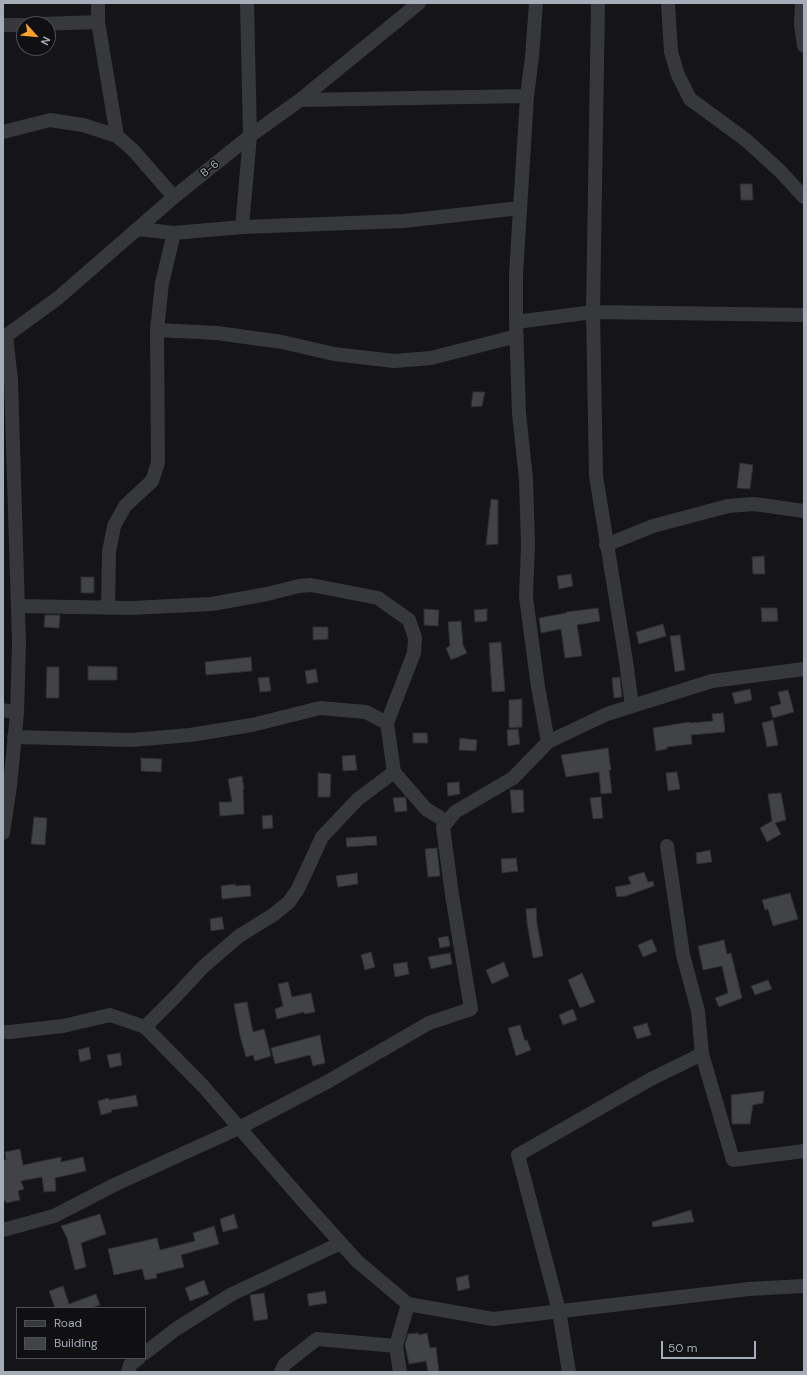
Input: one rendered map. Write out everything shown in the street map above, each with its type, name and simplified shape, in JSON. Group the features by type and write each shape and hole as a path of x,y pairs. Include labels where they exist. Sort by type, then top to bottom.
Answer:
{"street":[{"path":"98,3 98,22 117,136"},
{"path":"242,227 250,136 247,3"},
{"name":"B-6","path":"5,337 58,298 174,197 250,136 300,100 419,3"},
{"path":"536,3 532,57 527,96 516,274 519,413 526,486 528,544 526,597 538,687 548,742"},
{"path":"598,3 593,312 596,476 632,706"},
{"path":"668,3 671,52 678,75 690,100 746,140 780,171 804,196"},
{"path":"802,3 804,46"},
{"path":"56,23 98,22"},
{"path":"3,25 16,25"},
{"path":"300,100 527,96"},
{"path":"3,132 50,120 83,125 117,136 133,150 174,197"},
{"path":"138,229 174,233 242,227 404,221 520,208"},
{"path":"108,608 109,552 114,526 124,506 152,481 158,464 157,330 162,284 174,233"},
{"path":"157,330 217,333 275,341 334,354 394,362 431,358 517,329 593,312 804,316"},
{"path":"3,833 14,737 10,711 19,676 11,380 5,337"},
{"path":"606,545 653,526 728,506 754,504 804,511"},
{"path":"18,606 131,608 212,604 267,594 299,586 311,585 378,598 409,620 415,638 414,653 387,723 394,772 426,809 447,822"},
{"path":"3,1230 54,1216 114,1185 239,1128 327,1082 429,1023 471,1009 452,895 443,827 455,812 513,778 548,742 607,714 712,681 804,669"},
{"path":"14,737 132,740 190,735 252,725 320,708 366,712 387,723"},
{"path":"145,1027 202,967 239,936 273,915 289,902 298,889 322,837 358,799 394,772"},
{"path":"667,846 683,954 698,1011 702,1054 733,1160 804,1150"},
{"path":"3,1032 63,1026 110,1015 145,1027 203,1086 357,1261 408,1304 493,1319 749,1289 804,1286"},
{"path":"569,1372 559,1311 518,1155 651,1079 702,1054"},
{"path":"146,1352 176,1329 232,1294 340,1243"},
{"path":"400,1372 396,1346 408,1304"},
{"path":"281,1372 285,1364 317,1339 396,1346"},
{"path":"128,1372 130,1365 138,1359"}],"building":[{"path":"740,184 752,184 753,200 741,200"},
{"path":"473,392 485,392 482,406 471,407"},
{"path":"740,463 753,465 750,489 737,488"},
{"path":"491,499 498,500 498,544 486,545"},
{"path":"764,556 765,574 753,574 752,557"},
{"path":"571,574 573,586 559,589 557,576"},
{"path":"81,577 94,577 94,593 81,593"},
{"path":"598,608 600,621 577,625 582,656 565,658 561,629 541,633 539,618 566,612"},
{"path":"761,608 777,608 778,621 762,622"},
{"path":"424,609 439,610 438,626 424,625"},
{"path":"487,609 487,621 475,622 474,610"},
{"path":"45,615 60,615 59,628 44,627"},
{"path":"461,621 463,645 467,653 451,660 446,648 450,646 448,622"},
{"path":"663,624 666,636 639,644 636,632"},
{"path":"313,627 328,627 328,639 313,640"},
{"path":"680,635 685,670 675,672 670,636"},
{"path":"501,642 505,691 492,692 489,643"},
{"path":"251,657 252,671 206,675 205,662"},
{"path":"88,666 117,667 117,680 88,680"},
{"path":"47,667 59,667 59,698 46,698"},
{"path":"316,669 318,682 307,684 305,671"},
{"path":"269,677 271,691 260,692 258,678"},
{"path":"620,677 622,697 614,698 612,678"},
{"path":"750,689 752,700 735,704 732,693"},
{"path":"788,690 794,712 773,718 770,707 781,704 778,692"},
{"path":"522,699 522,727 509,728 509,700"},
{"path":"723,713 725,732 691,735 692,744 667,747 667,749 656,751 653,728 689,722 713,721 712,714"},
{"path":"773,720 778,745 767,747 762,723"},
{"path":"518,729 520,744 508,746 507,730"},
{"path":"413,733 427,733 428,743 413,743"},
{"path":"460,738 477,740 476,751 459,750"},
{"path":"608,748 612,793 601,794 599,772 566,777 561,755"},
{"path":"355,755 357,770 343,771 342,756"},
{"path":"141,758 162,759 161,772 141,771"},
{"path":"677,772 680,789 668,791 666,773"},
{"path":"318,773 331,774 330,797 318,797"},
{"path":"242,776 244,789 244,814 220,816 219,802 232,802 228,779"},
{"path":"459,782 460,794 448,796 447,783"},
{"path":"510,790 523,790 524,812 512,813"},
{"path":"781,793 786,820 775,823 781,834 767,842 760,828 772,821 768,794"},
{"path":"405,797 407,811 395,812 393,798"},
{"path":"601,797 603,818 593,819 590,798"},
{"path":"272,815 273,828 263,829 262,816"},
{"path":"34,817 47,818 45,845 31,844"},
{"path":"376,836 377,845 347,847 346,838"},
{"path":"437,848 440,876 428,877 425,849"},
{"path":"710,850 712,862 697,864 696,853"},
{"path":"516,858 518,871 502,873 501,859"},
{"path":"644,872 648,882 653,881 654,886 626,896 617,897 615,887 631,884 628,877"},
{"path":"357,873 358,884 338,887 336,876"},
{"path":"235,884 235,886 250,885 251,896 222,899 221,886"},
{"path":"790,893 798,919 773,926 768,909 765,910 762,900"},
{"path":"536,908 537,924 543,956 533,958 526,909"},
{"path":"222,917 224,929 211,931 210,919"},
{"path":"448,936 450,946 440,948 438,938"},
{"path":"652,939 657,951 643,957 638,945"},
{"path":"724,940 727,954 731,953 742,998 719,1007 715,998 728,993 722,966 703,970 698,946"},
{"path":"371,952 375,967 365,970 361,955"},
{"path":"450,953 452,964 431,969 428,957"},
{"path":"407,962 409,974 395,977 393,964"},
{"path":"504,962 509,976 492,984 486,970"},
{"path":"582,973 595,1002 580,1008 568,980"},
{"path":"768,980 772,989 755,995 751,986"},
{"path":"288,982 292,997 311,993 315,1012 304,1014 304,1012 277,1019 275,1009 283,1006 278,984"},
{"path":"247,1002 253,1032 264,1029 271,1056 255,1061 253,1055 246,1057 240,1036 234,1004"},
{"path":"573,1009 577,1020 563,1025 559,1015"},
{"path":"647,1023 651,1035 637,1039 633,1027"},
{"path":"520,1025 525,1041 527,1040 531,1050 516,1056 508,1028"},
{"path":"320,1035 325,1063 313,1066 310,1055 275,1064 271,1048"},
{"path":"89,1047 91,1059 80,1062 78,1050"},
{"path":"120,1053 122,1065 110,1068 107,1055"},
{"path":"764,1091 763,1103 753,1105 750,1124 732,1124 731,1095"},
{"path":"136,1095 138,1106 111,1110 112,1112 101,1115 98,1101 108,1098 109,1100"},
{"path":"20,1149 23,1165 61,1157 61,1162 83,1157 86,1171 55,1178 56,1191 44,1192 42,1177 21,1181 24,1189 18,1191 20,1200 6,1203 6,1201 3,1201 3,1160 6,1160 5,1152"},
{"path":"691,1210 694,1222 653,1227 652,1222"},
{"path":"100,1214 106,1234 81,1243 86,1267 75,1270 67,1238 61,1226"},
{"path":"234,1214 238,1228 223,1232 220,1219"},
{"path":"214,1226 219,1244 181,1255 184,1267 156,1274 157,1278 145,1280 142,1269 114,1275 108,1249 157,1238 160,1250 195,1241 193,1233"},
{"path":"468,1275 470,1288 458,1291 456,1278"},
{"path":"204,1280 209,1294 190,1301 185,1288"},
{"path":"63,1286 69,1304 96,1294 100,1305 94,1307 55,1307 49,1291"},
{"path":"325,1291 327,1303 309,1306 307,1294"},
{"path":"264,1293 268,1319 254,1321 250,1295"},
{"path":"418,1333 419,1335 427,1333 430,1348 436,1347 439,1372 428,1372 426,1361 409,1364 405,1345 408,1334"}]}
